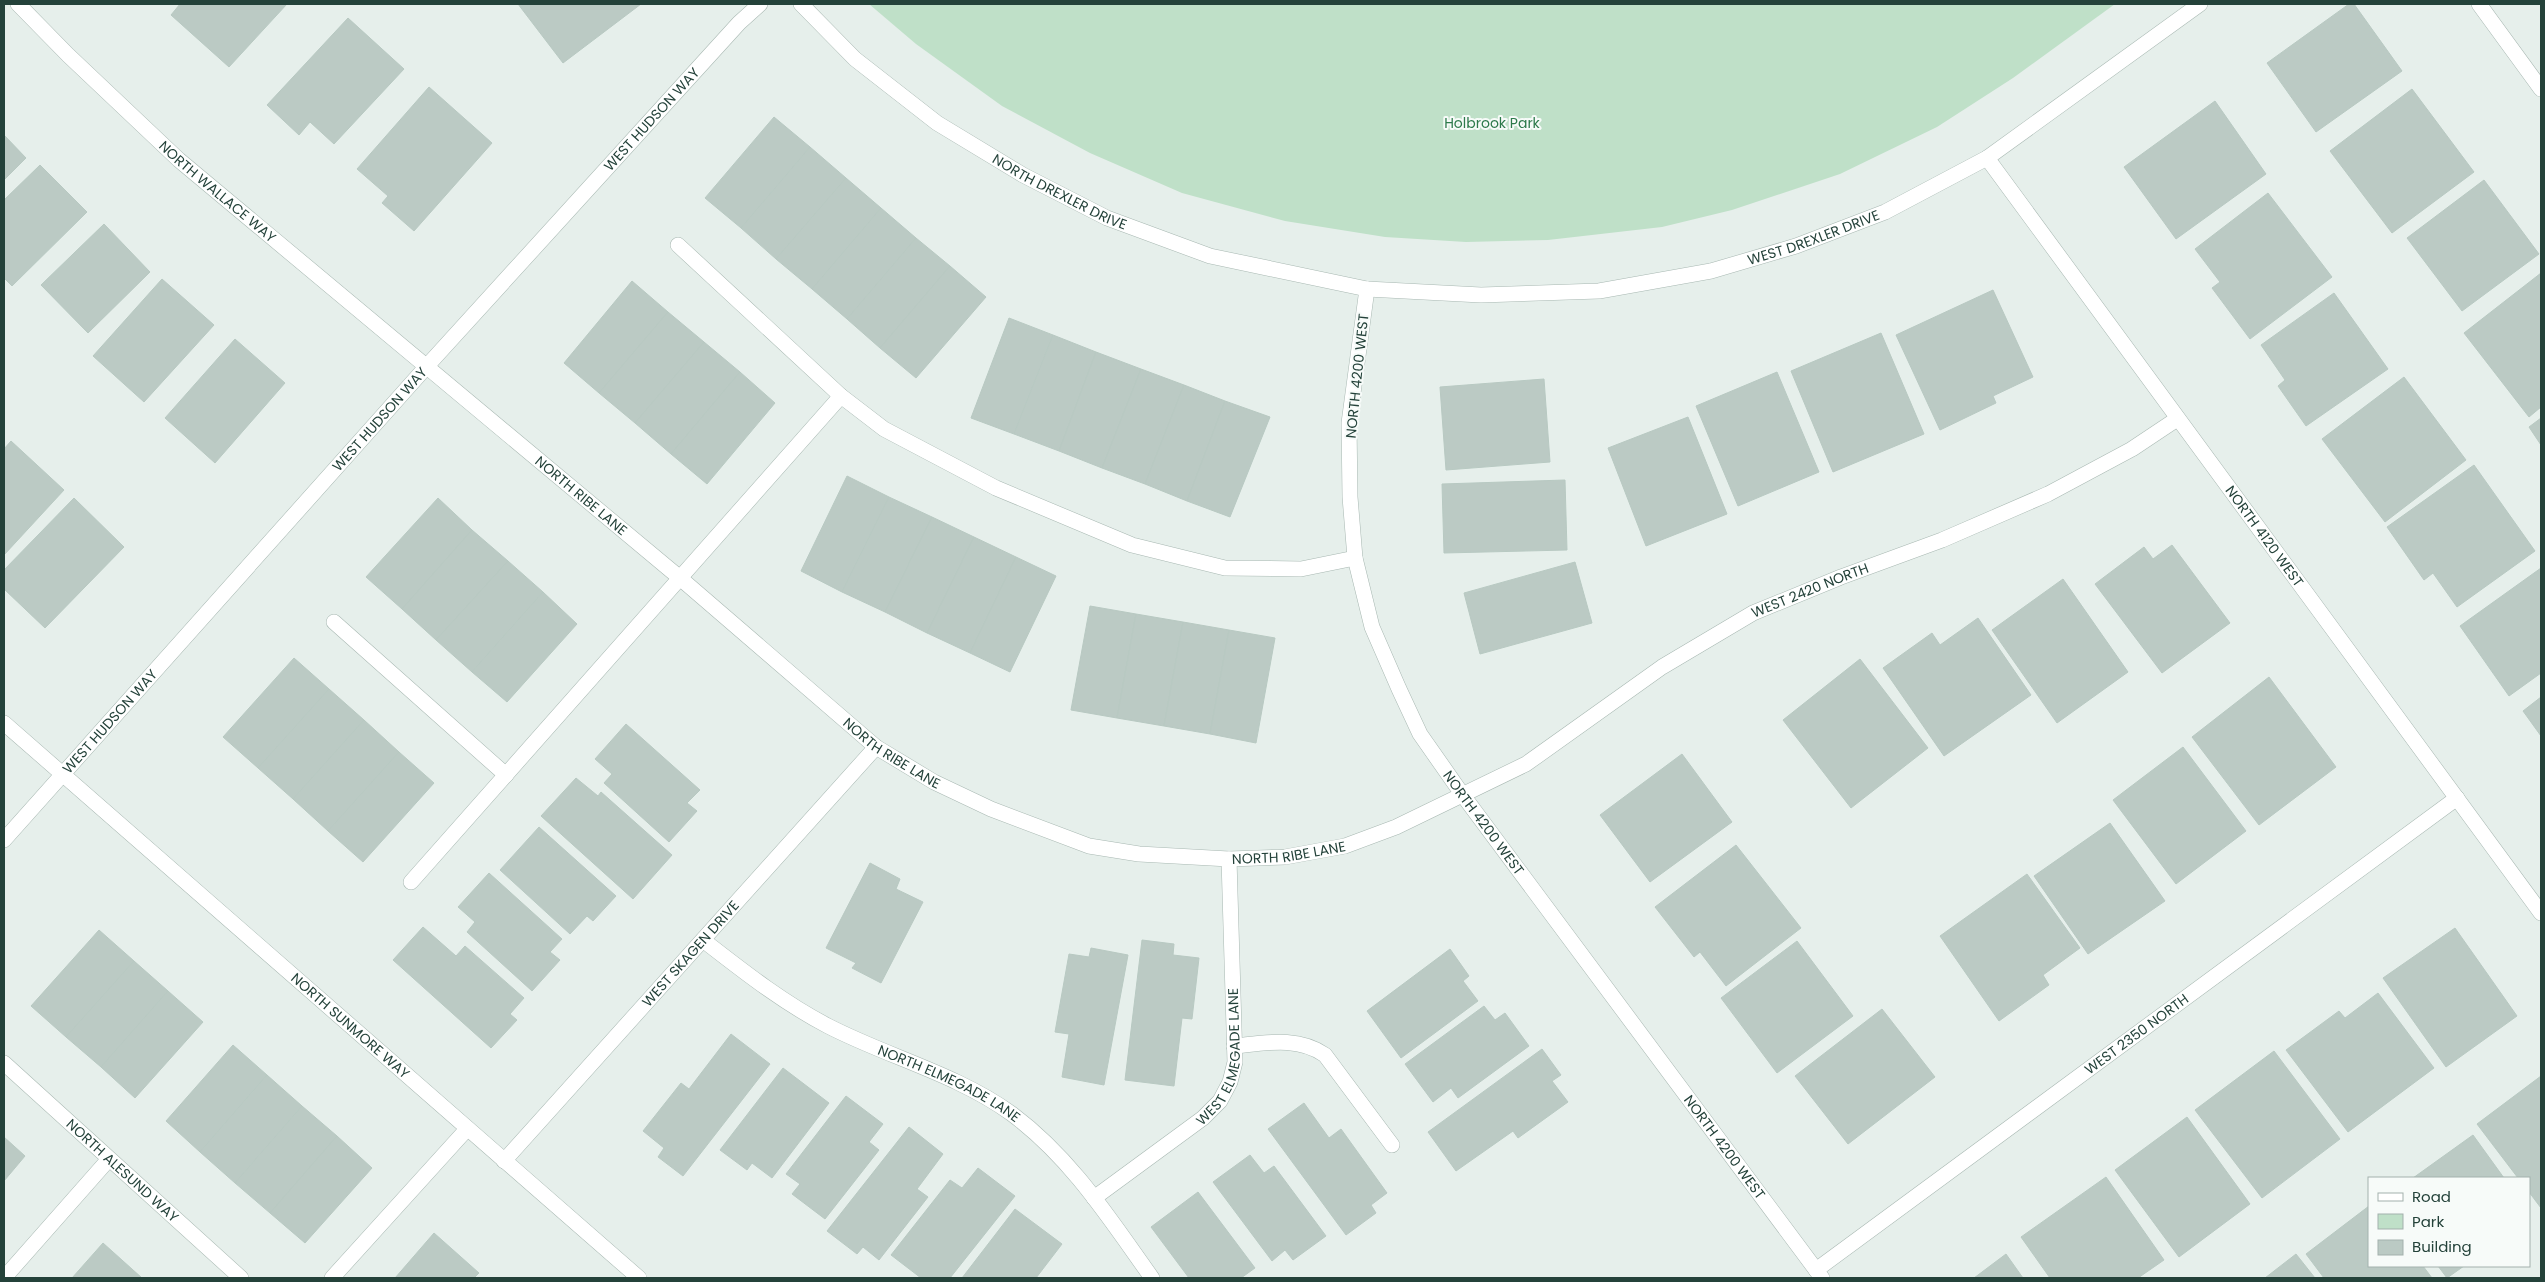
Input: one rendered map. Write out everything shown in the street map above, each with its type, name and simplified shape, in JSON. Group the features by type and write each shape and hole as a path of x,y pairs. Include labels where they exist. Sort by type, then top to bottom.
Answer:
{"street":[{"name":"NORTH WALLACE WAY","path":"18,4 68,55 179,160 427,366"},
{"name":"WEST HUDSON WAY","path":"4,840 427,366 739,23 760,4"},
{"name":"NORTH DREXLER DRIVE","path":"801,4 855,59 937,123 1022,175 1090,210 1210,256 1367,289"},
{"name":"WEST DREXLER DRIVE","path":"1367,289 1481,295 1599,291 1711,271 1796,246 1884,212 1987,158 2200,4"},
{"path":"2479,4 2541,88"},
{"name":"NORTH 4120 WEST","path":"1987,158 2541,914"},
{"path":"678,245 841,396 884,429 996,488 1132,545 1225,568 1302,569 1355,558"},
{"name":"NORTH 4200 WEST","path":"1367,289 1349,423 1350,497 1355,558 1372,626 1398,689 1420,734 1462,794 1819,1274"},
{"name":"NORTH RIBE LANE","path":"427,366 680,578 876,747 934,782 991,809 1089,846 1139,854 1229,859 1284,857 1345,846 1396,826 1462,794"},
{"path":"410,882 841,396"},
{"name":"WEST 2420 NORTH","path":"1462,794 1526,764 1662,666 1753,612 1942,540 2048,494 2132,449 2177,419"},
{"path":"334,622 506,775"},
{"name":"NORTH SUNMORE WAY","path":"4,723 638,1278"},
{"name":"WEST SKAGEN DRIVE","path":"504,1161 876,747"},
{"name":"WEST 2350 NORTH","path":"1819,1274 2457,798"},
{"name":"WEST ELMEGADE LANE","path":"1094,1198 1203,1118 1220,1101 1230,1082 1236,1062 1229,859"},
{"name":"NORTH ELMEGADE LANE","path":"703,940 776,997 829,1026 963,1085 1011,1113 1066,1161 1152,1278"},
{"path":"1234,1046 1274,1042 1313,1046 1325,1055 1392,1145"},
{"name":"NORTH ALESUND WAY","path":"4,1063 240,1278"},
{"path":"332,1278 467,1129"},
{"path":"4,1278 109,1160"}],"green space":[{"name":"Holbrook Park","path":"869,4 2115,4 2013,78 1937,127 1840,174 1732,210 1662,227 1548,240 1466,242 1385,237 1285,221 1182,193 1090,153 1002,106 916,44"}],"building":[{"path":"180,4 287,4 229,67 171,15"},
{"path":"518,4 641,4 563,63"},
{"path":"2349,4 2354,4 2402,71 2316,132 2267,63"},
{"path":"348,18 404,69 334,144 310,122 299,135 267,105"},
{"path":"429,87 492,143 414,231 382,203 388,196 357,169"},
{"path":"2412,89 2474,172 2392,233 2330,151"},
{"path":"2215,101 2266,174 2176,239 2124,167"},
{"path":"774,117 810,147 741,228 705,198"},
{"path":"4,135 26,158 4,180"},
{"path":"810,147 846,178 776,259 741,228"},
{"path":"40,165 87,212 12,286 4,278 4,200"},
{"path":"846,178 881,208 812,289 776,259"},
{"path":"2484,180 2539,254 2462,311 2407,238"},
{"path":"2268,193 2332,277 2250,339 2212,288 2220,282 2195,249"},
{"path":"881,208 916,238 847,319 812,289"},
{"path":"104,224 150,272 88,333 41,285"},
{"path":"916,238 950,266 880,348 847,319"},
{"path":"950,266 986,297 916,378 880,348"},
{"path":"2541,273 2541,407 2529,417 2464,333"},
{"path":"162,279 214,325 144,402 93,356"},
{"path":"632,281 668,312 599,393 564,363"},
{"path":"1993,290 2033,377 1993,396 1996,403 1940,430 1896,335"},
{"path":"2334,293 2388,369 2306,426 2278,386 2285,380 2261,345"},
{"path":"668,312 704,342 635,423 599,393"},
{"path":"1009,318 1053,335 1014,434 971,418"},
{"path":"1881,333 1924,434 1833,472 1791,371"},
{"path":"1053,335 1096,352 1059,451 1014,434"},
{"path":"235,339 285,383 215,463 165,418"},
{"path":"704,342 740,372 671,454 635,423"},
{"path":"1096,352 1141,369 1102,468 1059,451"},
{"path":"1141,369 1184,385 1145,484 1102,468"},
{"path":"740,372 775,403 707,484 671,454"},
{"path":"1777,372 1819,472 1738,506 1696,406"},
{"path":"2404,377 2466,460 2385,522 2322,439"},
{"path":"1544,379 1550,462 1446,470 1440,387"},
{"path":"1184,385 1225,401 1187,501 1145,484"},
{"path":"1225,401 1270,417 1230,517 1187,501"},
{"path":"1688,417 1727,514 1646,546 1608,448"},
{"path":"2541,418 2541,445 2529,427"},
{"path":"11,441 64,490 4,555 4,449"},
{"path":"2474,465 2535,551 2457,607 2433,573 2424,580 2387,527"},
{"path":"847,476 889,497 842,592 801,571"},
{"path":"1565,480 1567,550 1444,553 1442,484"},
{"path":"889,497 932,517 885,612 842,592"},
{"path":"74,498 124,547 45,628 4,589 4,570"},
{"path":"438,498 472,530 402,609 366,577"},
{"path":"932,517 974,537 927,633 885,612"},
{"path":"472,530 508,561 436,640 402,609"},
{"path":"974,537 1016,557 970,653 927,633"},
{"path":"2172,545 2230,623 2162,673 2095,584 2144,547 2153,559"},
{"path":"1016,557 1056,576 1010,672 970,653"},
{"path":"508,561 543,592 472,672 436,640"},
{"path":"1575,562 1592,623 1480,654 1464,593"},
{"path":"2541,568 2541,673 2509,696 2460,626"},
{"path":"2063,579 2128,672 2057,723 1992,630"},
{"path":"543,592 577,624 507,702 472,672"},
{"path":"1090,606 1136,614 1117,718 1071,710"},
{"path":"1136,614 1183,622 1164,726 1117,718"},
{"path":"1978,618 2031,695 1944,756 1883,668 1932,633 1940,645"},
{"path":"1183,622 1229,630 1210,734 1164,726"},
{"path":"1229,630 1275,638 1256,743 1210,734"},
{"path":"294,658 329,689 258,768 223,737"},
{"path":"1860,659 1928,748 1851,808 1783,720"},
{"path":"2269,677 2336,767 2259,825 2192,737"},
{"path":"329,689 364,720 293,799 258,768"},
{"path":"2541,697 2541,736 2523,711"},
{"path":"364,720 399,752 328,831 293,799"},
{"path":"626,724 700,790 687,803 697,811 669,842 604,783 612,774 595,759"},
{"path":"2183,747 2246,831 2176,884 2113,800"},
{"path":"399,752 434,783 363,862 328,831"},
{"path":"1682,754 1732,822 1650,882 1600,815"},
{"path":"576,778 598,796 601,792 672,855 633,899 541,816"},
{"path":"2110,823 2165,901 2088,954 2034,876"},
{"path":"539,827 616,896 593,921 587,916 570,934 500,870"},
{"path":"1736,845 1801,928 1726,986 1700,952 1694,957 1655,907"},
{"path":"870,863 900,879 896,889 923,902 881,983 852,968 856,963 826,948"},
{"path":"489,873 562,939 550,952 560,960 532,991 467,932 475,922 458,907"},
{"path":"2027,874 2080,948 2043,975 2049,985 1999,1021 1940,936"},
{"path":"423,927 456,956 465,946 524,998 510,1014 517,1020 491,1048 393,960"},
{"path":"2455,928 2517,1016 2446,1067 2383,978"},
{"path":"99,930 134,961 66,1037 31,1006"},
{"path":"1142,940 1174,944 1173,955 1199,958 1192,1019 1182,1018 1174,1086 1125,1080"},
{"path":"1797,941 1853,1016 1777,1073 1721,998"},
{"path":"1091,948 1128,955 1104,1085 1062,1077 1069,1034 1055,1032 1069,954 1089,957"},
{"path":"1450,949 1469,976 1463,981 1478,1001 1401,1058 1367,1011"},
{"path":"134,961 168,991 101,1067 66,1037"},
{"path":"168,991 203,1022 135,1098 101,1067"},
{"path":"2378,993 2434,1068 2348,1132 2286,1050 2339,1011 2345,1018"},
{"path":"1484,1006 1495,1020 1505,1013 1529,1046 1458,1098 1451,1088 1433,1102 1405,1064"},
{"path":"1882,1009 1935,1077 1848,1144 1795,1076"},
{"path":"731,1034 770,1064 683,1176 658,1157 664,1148 643,1131 681,1083 689,1089"},
{"path":"233,1045 267,1075 200,1152 166,1121"},
{"path":"1542,1049 1561,1075 1552,1081 1568,1102 1518,1138 1513,1131 1456,1171 1428,1132"},
{"path":"2274,1051 2340,1139 2262,1198 2195,1110"},
{"path":"783,1068 829,1103 772,1178 752,1163 747,1170 720,1150"},
{"path":"267,1075 302,1106 235,1183 200,1152"},
{"path":"2541,1076 2541,1208 2530,1193 2530,1177 2517,1177 2477,1124"},
{"path":"846,1096 883,1124 869,1142 879,1150 825,1219 792,1194 800,1184 786,1174"},
{"path":"1304,1103 1329,1138 1341,1129 1387,1193 1371,1205 1376,1213 1346,1235 1268,1129"},
{"path":"302,1106 337,1136 270,1213 235,1183"},
{"path":"2187,1117 2250,1204 2179,1257 2115,1170"},
{"path":"909,1127 943,1154 917,1189 928,1197 879,1260 863,1247 857,1254 827,1231"},
{"path":"2473,1135 2503,1177 2414,1177"},
{"path":"337,1136 372,1168 305,1243 270,1213"},
{"path":"4,1137 25,1156 4,1181"},
{"path":"1250,1155 1264,1173 1274,1166 1326,1236 1293,1260 1285,1250 1272,1261 1213,1182"},
{"path":"978,1168 1015,1196 950,1278 921,1278 891,1255 950,1180 962,1188"},
{"path":"2106,1177 2164,1260 2138,1278 2050,1278 2021,1237"},
{"path":"1198,1192 1255,1268 1241,1278 1189,1278 1151,1227"},
{"path":"2368,1207 2368,1267 2424,1267 2432,1278 2324,1278 2306,1254"},
{"path":"1015,1209 1062,1244 1036,1278 962,1278"},
{"path":"434,1233 479,1273 474,1278 395,1278"},
{"path":"103,1243 142,1278 72,1278"},
{"path":"2006,1254 2023,1278 1974,1278"},
{"path":"2296,1254 2315,1278 2265,1278"},
{"path":"2439,1267 2463,1267 2447,1278"}]}
